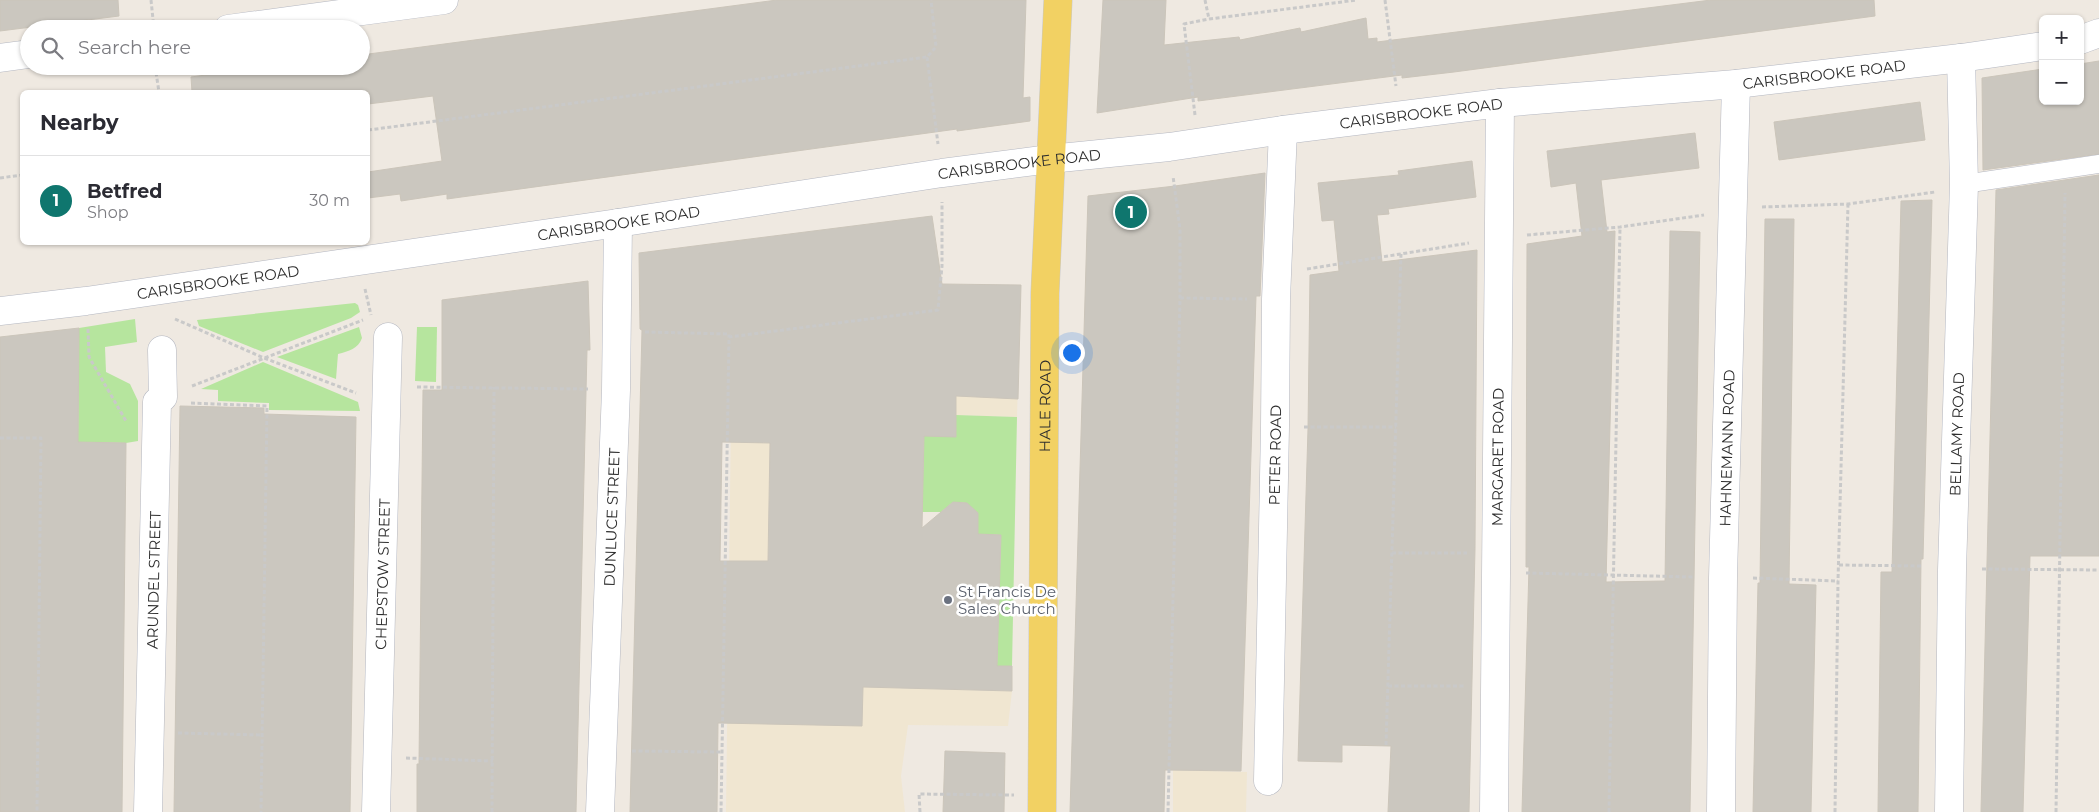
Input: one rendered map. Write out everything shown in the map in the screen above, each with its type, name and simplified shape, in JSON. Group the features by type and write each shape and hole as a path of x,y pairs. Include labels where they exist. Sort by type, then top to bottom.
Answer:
{"main road":[{"name":"HALE ROAD","path":"1042,804 1045,302 1058,0"}],"street":[{"path":"295,20 444,0"},
{"path":"2084,39 2099,33"},
{"name":"CARISBROOKE ROAD","path":"0,311 86,301 1050,158 1169,147 1283,130 1500,103 1736,84 1961,58 2039,47"},
{"path":"0,58 20,55"},
{"name":"BELLAMY ROAD","path":"1949,812 1952,570 1964,184 1961,58"},
{"name":"HAHNEMANN ROAD","path":"1721,812 1723,578 1736,84"},
{"name":"MARGARET ROAD","path":"1494,812 1500,103"},
{"name":"PETER ROAD","path":"1268,781 1276,287 1283,130"},
{"name":"DUNLUCE STREET","path":"600,812 616,390 618,223"},
{"name":"CHEPSTOW STREET","path":"376,812 388,337"},
{"name":"ARUNDEL STREET","path":"148,812 162,350"}],"lane":[{"path":"1964,184 2099,164"}],"path":[{"path":"151,0 153,20"},
{"path":"370,130 927,56 936,47 931,0"},
{"path":"1206,0 1208,20"},
{"path":"1198,142 1184,24 1357,0"},
{"path":"1385,0 1399,115"},
{"path":"729,337 938,310 942,266 942,173 927,56"},
{"path":"156,75 159,90"},
{"path":"1168,812 1180,298 1180,229 1169,147"},
{"path":"2056,812 2066,168"},
{"path":"0,178 20,175"},
{"path":"1180,298 1276,287 1401,254 1499,238 1552,232 1620,228 1770,206 1848,204 1931,193 1964,184"},
{"path":"1834,812 1848,204"},
{"path":"1609,812 1620,228"},
{"path":"1386,745 1401,254"},
{"path":"160,400 372,317 364,285 362,260"},
{"path":"86,301 89,357 128,424"},
{"path":"170,316 264,358 387,396 494,387 616,390"},
{"path":"617,332 729,334 721,812"},
{"path":"492,812 494,387"},
{"path":"160,400 266,406 261,812"},
{"path":"1275,427 1396,427"},
{"path":"0,438 41,438 37,812"},
{"path":"1392,553 1612,575 1838,581"},
{"path":"1839,565 1914,566 1952,570 2099,570"},
{"path":"1388,686 1494,686"},
{"path":"150,732 262,735"},
{"path":"602,751 722,752"},
{"path":"376,757 493,761"},
{"path":"920,812 919,794 1042,804"}],"shaded area":[{"path":"732,340 1019,340 1017,417 956,415 925,436 924,465 902,464 894,688 1012,691 1008,726 908,725 901,776 905,812 726,812"},
{"path":"1173,770 1247,772 1246,812 1173,812"}],"green space":[{"path":"355,303 358,305 360,312 351,318 263,352 199,326 197,320"},
{"path":"135,319 137,342 105,347 106,372 130,384 138,401 138,441 126,443 78,442 79,328"},
{"path":"359,327 362,338 358,345 349,351 338,354 336,379 277,357"},
{"path":"417,327 437,327 436,382 415,381"},
{"path":"263,362 358,402 360,411 269,410 269,403 218,401 218,390 201,389"},
{"path":"956,415 1017,417 1012,666 997,666 1001,535 978,534 978,513 966,503 953,502 941,512 922,512 924,436"}],"building":[{"path":"0,0 118,0 119,16 87,20 20,20 20,28 0,31"},
{"path":"777,0 1026,0 1023,98 1030,97 1030,121 957,131 957,129 447,199 447,194 401,201 400,194 370,198 370,172 442,161 433,96 370,104 370,90 192,90 191,77 206,75 370,75 370,54"},
{"path":"1103,0 1166,0 1164,45 1239,37 1240,40 1300,28 1301,32 1366,18 1368,39 1377,38 1377,42 1711,0 1874,0 1875,16 1454,72 1402,78 1402,75 1198,101 1198,97 1097,113"},
{"path":"2099,61 2099,154 1983,170 1982,78 2039,70 2039,105 2084,105 2084,63"},
{"path":"1920,102 1925,140 1779,160 1774,122"},
{"path":"1695,133 1699,168 1601,180 1607,232 1615,231 1606,582 1665,581 1670,231 1700,232 1690,812 1522,812 1529,567 1526,567 1527,244 1582,236 1576,183 1551,187 1547,151"},
{"path":"1472,161 1476,197 1388,209 1389,214 1377,215 1382,262 1477,250 1475,549 1469,812 1388,812 1391,746 1342,745 1342,762 1298,761 1308,429 1310,275 1339,271 1334,220 1322,221 1318,183 1399,175 1398,171"},
{"path":"1265,173 1260,296 1256,296 1241,771 1165,770 1164,812 1070,812 1088,196"},
{"path":"2099,175 2099,556 2030,556 2023,812 1981,812 1996,190"},
{"path":"1932,200 1923,559 1921,559 1918,812 1878,812 1881,572 1892,572 1901,201"},
{"path":"932,216 942,284 1021,285 1018,399 956,396 956,437 924,436 922,528 953,502 967,503 978,513 978,534 1001,535 997,666 1012,666 1012,691 863,687 862,726 718,723 717,812 630,812 642,330 640,329 639,253","holes":["722,442 770,443 768,561 720,561"]},
{"path":"1765,219 1794,219 1789,584 1816,585 1811,812 1753,812 1758,583 1760,583"},
{"path":"588,281 590,350 587,350 576,812 417,812 423,390 442,390 442,300"},
{"path":"79,328 78,442 126,443 122,812 0,812 0,337"},
{"path":"180,406 264,408 264,414 356,417 350,812 174,812"},
{"path":"945,751 1005,753 1004,812 943,812"}],"place":[{"name":"Betfred","path":"1131,212"},
{"name":"St Francis De Sales Church","path":"948,600"}]}
